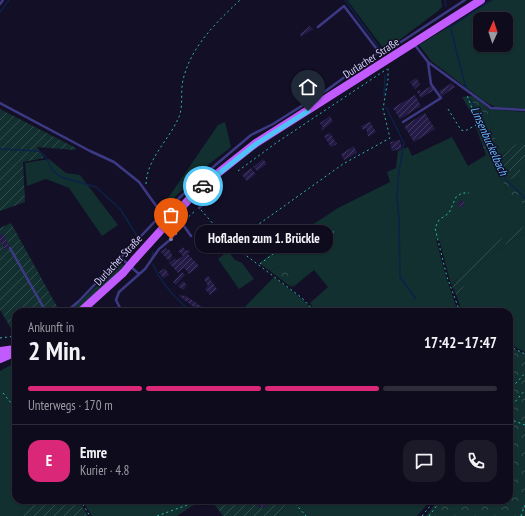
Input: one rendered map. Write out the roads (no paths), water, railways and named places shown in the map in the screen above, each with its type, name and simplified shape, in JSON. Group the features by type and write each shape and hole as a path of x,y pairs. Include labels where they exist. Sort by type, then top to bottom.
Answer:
{"main road":[{"name":"Durlacher Straße","path":"84,308 123,273 175,214 213,177 256,144 481,0"},
{"path":"0,351 12,349"},
{"path":"0,359 12,354"}],"lane":[{"path":"0,4 3,0"},
{"path":"70,308 121,258 162,214 206,173 251,135 273,124 327,90 379,52 401,42 465,0"},
{"path":"318,27 344,6 379,52"},
{"path":"414,44 428,62 491,108 525,110"},
{"path":"403,122 441,98 431,84 428,62"},
{"path":"0,103 90,151 114,162 139,182 162,214"},
{"path":"251,135 256,144"},
{"path":"199,208 211,197"},
{"path":"175,214 191,236"},
{"path":"120,308 116,300 119,292 145,269 158,249 171,239 182,224"},
{"path":"10,248 44,308"},
{"path":"121,258 139,274"}],"waterway":[{"path":"0,12 9,0"},
{"path":"345,0 380,49"},
{"path":"445,0 446,6"},
{"path":"451,27 491,0"},
{"name":"Linsenbuckelbach","path":"450,26 466,88"},
{"path":"384,96 385,75"},
{"name":"Linsenbuckelbach","path":"471,100 506,180 525,198"},
{"path":"386,107 404,143 398,178 397,199 399,219 400,277 416,299"},
{"path":"0,149 39,151 45,156 53,171 61,177 96,187 121,210 137,236"},
{"path":"152,257 153,252"},
{"path":"153,264 174,296 187,308"}],"place":[{"name":"Hofladen zum 1. Brückle","path":"171,239"}]}
